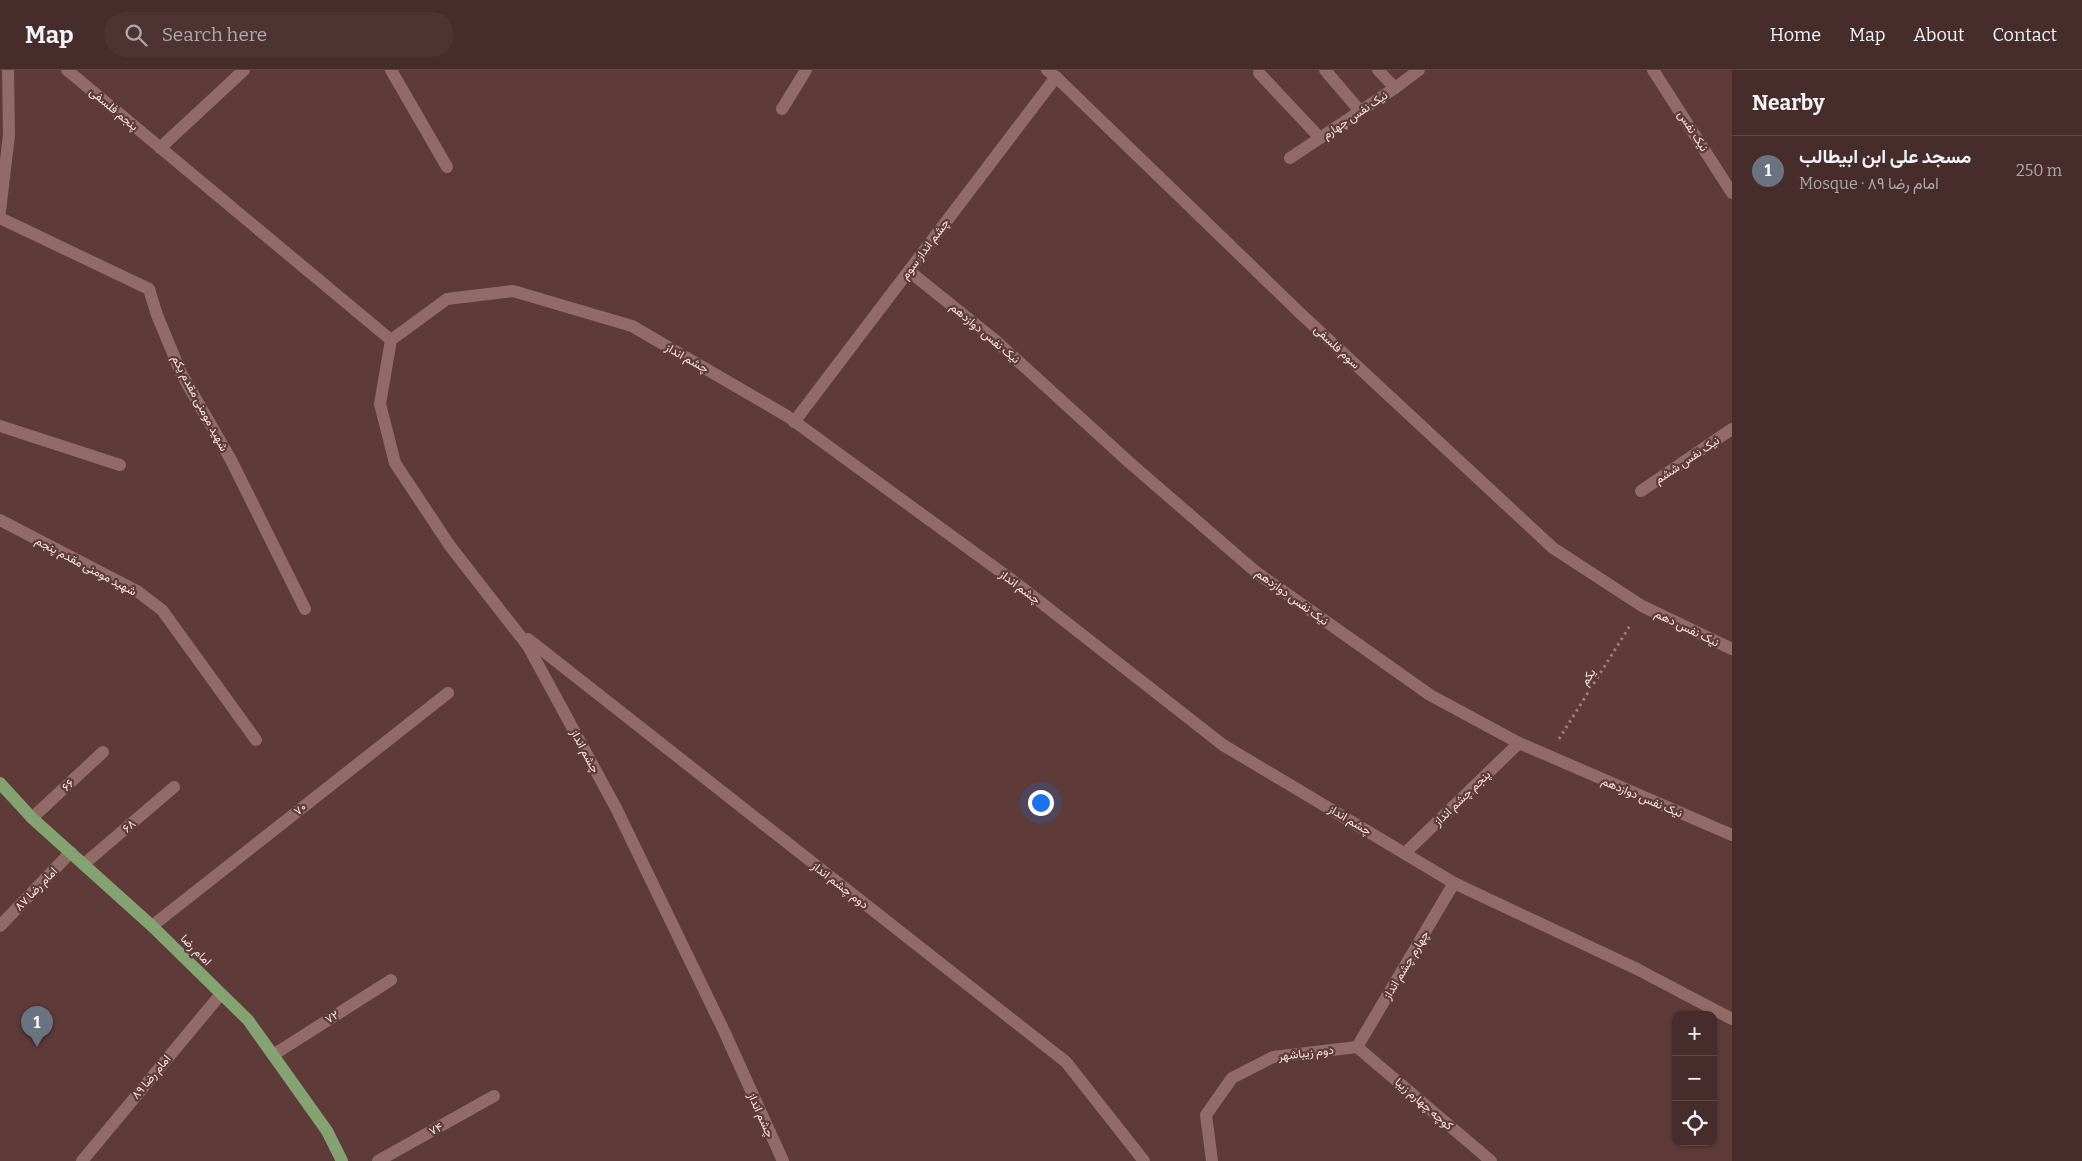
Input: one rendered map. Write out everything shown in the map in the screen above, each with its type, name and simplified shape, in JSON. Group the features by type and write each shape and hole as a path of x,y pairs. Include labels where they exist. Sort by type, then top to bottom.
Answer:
{"main road":[{"name":"امام رضا","path":"0,783 32,818 152,926 248,1020 327,1131 342,1161"}],"street":[{"path":"0,211 9,135 8,70"},
{"name":"پنجم فلسفی","path":"67,70 391,340"},
{"path":"160,148 244,70"},
{"path":"391,70 447,167"},
{"path":"782,109 806,70"},
{"path":"1325,70 1360,112"},
{"path":"1378,70 1395,88"},
{"name":"نیک نفس چهارم","path":"1290,158 1419,70"},
{"name":"نیک نفس","path":"1655,71 1732,193"},
{"path":"1259,73 1320,138"},
{"name":"چشم انداز سوم","path":"794,422 909,271 1051,74"},
{"name":"سوم فلسفی","path":"1051,74 1301,314 1553,548 1642,606"},
{"name":"شهید مومنی مقدم یکم","path":"0,218 150,289 156,316 181,373 231,460 304,609"},
{"name":"نیک نفس دوازدهم","path":"909,271 996,341 1130,463 1256,572 1430,695 1519,743 1732,836"},
{"name":"چشم انداز","path":"780,1158 724,1031 616,808 528,646 450,546 395,463 380,404 391,340 446,299 513,291 632,326 794,422 1016,583 1223,745 1454,883 1637,969 1732,1019"},
{"path":"0,426 120,465"},
{"name":"نیک نفس ششم","path":"1641,491 1732,429"},
{"name":"شهید مومنی مقدم پنجم","path":"0,520 137,591 162,610 256,740"},
{"name":"نیک نفس دهم","path":"1642,606 1732,649"},
{"name":"دوم چشم انداز","path":"516,630 1066,1062 1144,1161"},
{"name":"۷۰","path":"152,926 448,693"},
{"name":"پنجم چشم انداز","path":"1405,853 1519,743"},
{"name":"۶۶","path":"32,818 103,752"},
{"name":"۶۸","path":"84,864 174,787"},
{"name":"امام رضا ۸۷","path":"0,926 71,852"},
{"name":"چهارم چشم انداز","path":"1357,1047 1454,883"},
{"name":"۷۲","path":"273,1055 391,980"},
{"name":"امام رضا ۸۹","path":"82,1161 221,994"},
{"name":"دوم زیباشهر","path":"1212,1161 1206,1115 1232,1078 1273,1057 1357,1047"},
{"name":"کوچه چهارم زیبا","path":"1357,1047 1491,1161"},
{"name":"۷۴","path":"378,1161 494,1096"}],"path":[{"name":"یکم","path":"1548,756 1642,606"}],"place":[{"name":"مسجد علی ابن ابیطالب","path":"37,1047"}]}
